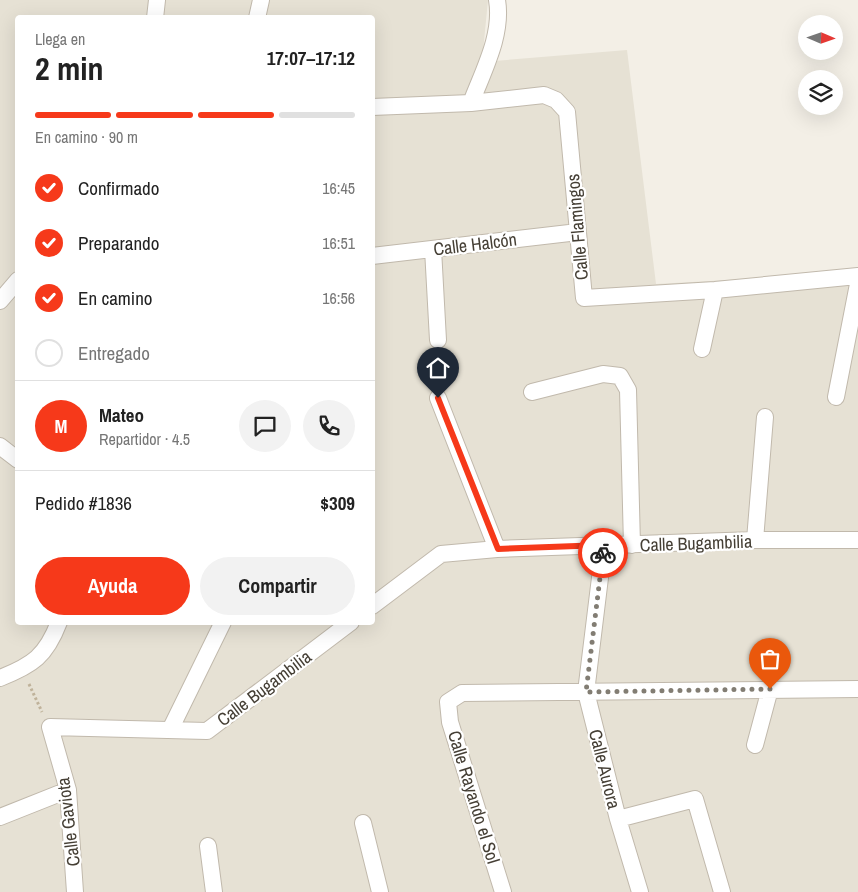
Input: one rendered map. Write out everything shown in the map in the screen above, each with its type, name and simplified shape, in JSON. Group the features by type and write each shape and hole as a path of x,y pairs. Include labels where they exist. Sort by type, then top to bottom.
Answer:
{"street":[{"path":"154,15 157,0"},
{"path":"258,15 261,0"},
{"path":"471,102 493,44 499,13 497,0"},
{"name":"Calle Flamingos","path":"375,107 471,102 544,95 556,100 567,112 584,298 715,290 858,276"},
{"name":"Calle Halcón","path":"375,256 578,232"},
{"path":"433,249 438,340"},
{"path":"0,301 15,284"},
{"path":"836,397 858,284"},
{"path":"702,349 715,290"},
{"path":"532,392 603,374 620,376 628,390 632,545"},
{"path":"438,398 498,549"},
{"path":"755,540 765,417"},
{"path":"0,446 15,458"},
{"name":"Calle Bugambilia","path":"375,604 441,554 498,549 604,545 755,540 858,540"},
{"name":"Calle Aurora","path":"604,545 586,692 618,819 695,799 722,892"},
{"path":"0,678 22,670 44,654 58,625"},
{"path":"170,730 222,625"},
{"name":"Calle Bugambilia","path":"50,727 207,731 346,625"},
{"path":"755,745 770,689"},
{"path":"586,692 858,689"},
{"name":"Calle Rayando el Sol","path":"503,892 450,722 448,702 462,693 586,692"},
{"name":"Calle Gaviota","path":"50,727 68,790 76,892"},
{"path":"0,817 68,790"},
{"path":"618,819 640,892"},
{"path":"363,823 380,892"},
{"path":"208,846 214,892"}],"path":[{"path":"22,670 50,727"}],"shaded area":[{"path":"0,0 488,0 482,62 627,50 656,284 858,273 858,892 0,892"}],"way so far":[{"path":"603,553 586,692 770,689"}],"route":[{"path":"438,398 498,549 604,545 603,553"}]}
